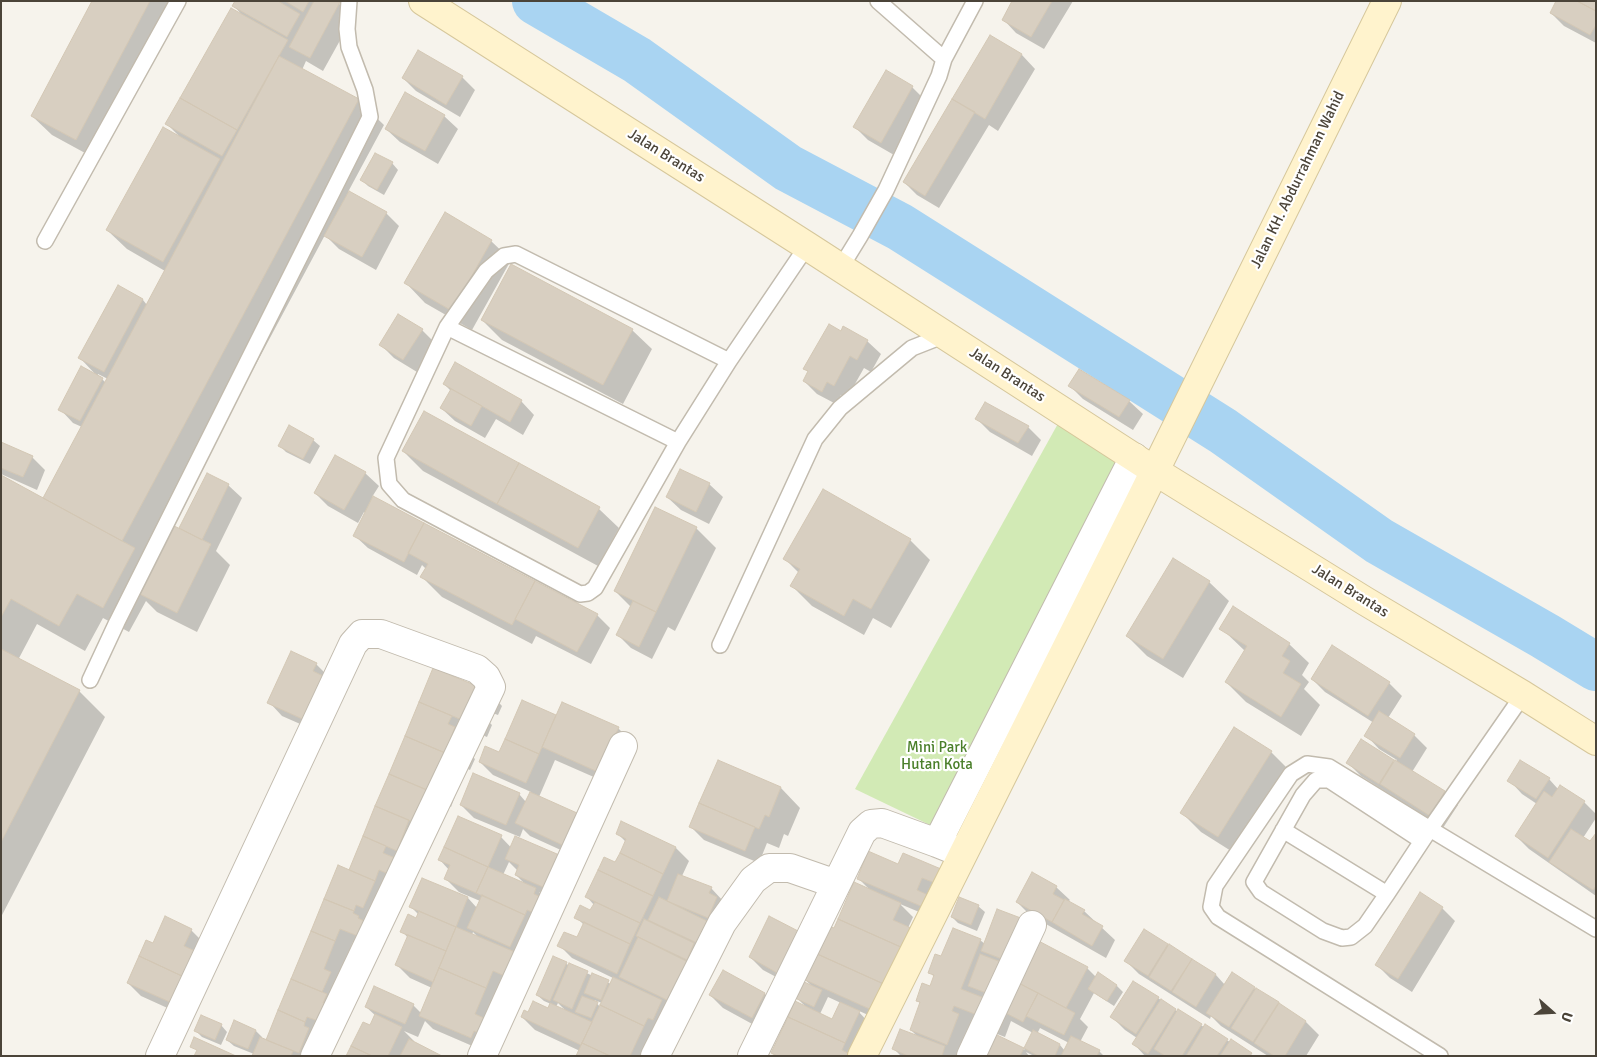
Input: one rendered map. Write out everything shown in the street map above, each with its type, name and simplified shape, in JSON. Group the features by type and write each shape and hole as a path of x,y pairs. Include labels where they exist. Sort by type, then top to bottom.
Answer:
{"main road":[{"name":"Jalan Brantas","path":"423,1 841,267 1145,464 1365,601 1523,695 1596,741"},
{"name":"Jalan KH. Abdurrahman Wahid","path":"862,1056 962,853 1145,464 1169,443 1386,1"}],"street":[{"path":"937,843 1145,464"},
{"path":"160,1056 354,644 362,634 381,634 477,669 486,677 491,687 315,1056"},
{"path":"482,1056 623,746"},
{"path":"752,1056 862,832 871,824 882,823 962,853"},
{"path":"655,1056 722,923 753,880 769,868 790,868 836,884"},
{"path":"971,1056 1032,925"}],"lane":[{"path":"45,241 178,1"},
{"path":"90,680 117,622 370,117 365,90 349,48 347,29 349,1"},
{"path":"878,1 944,59"},
{"path":"841,267 886,190 939,76 944,59 975,1"},
{"path":"729,361 516,254 504,256 486,271 446,327 386,458 389,484 404,500 580,594 588,594 595,588 678,442 729,361 807,246"},
{"path":"446,327 678,442"},
{"path":"720,645 815,439 840,408 912,348 945,335"},
{"path":"1523,695 1426,835 1365,926 1351,937 1342,938 1323,931 1261,892 1254,882 1303,795 1316,780 1329,780 1363,796 1426,835 1596,929"},
{"path":"1363,796 1329,767 1307,764 1291,774 1215,886 1212,907 1218,917 1440,1056"},
{"path":"1283,830 1387,894"}],"green space":[{"name":"Mini Park Hutan Kota","path":"1060,420 1143,473 959,839 855,789"}],"building":[{"path":"92,1 150,1 76,140 31,116"},
{"path":"235,1 278,1 300,14 287,37 232,6"},
{"path":"285,1 309,1 303,12"},
{"path":"314,1 340,2 310,58 289,47"},
{"path":"1012,1 1052,1 1031,37 1002,20"},
{"path":"1556,1 1577,1 1596,11 1596,25 1590,35 1550,13"},
{"path":"1577,1 1596,1 1596,11"},
{"path":"231,8 288,40 237,130 180,98"},
{"path":"990,35 1022,54 985,119 952,99"},
{"path":"418,50 463,76 446,105 402,78"},
{"path":"279,56 359,99 122,541 43,498"},
{"path":"886,70 913,86 881,143 853,127"},
{"path":"405,92 445,115 425,151 385,129"},
{"path":"180,98 237,130 222,156 165,124"},
{"path":"952,99 975,112 925,196 903,182"},
{"path":"163,127 220,159 163,262 106,230"},
{"path":"375,153 393,162 377,190 360,180"},
{"path":"349,191 387,212 362,257 324,236"},
{"path":"445,212 492,240 452,311 404,283"},
{"path":"511,264 633,329 603,385 481,320"},
{"path":"118,285 143,299 104,372 78,358"},
{"path":"398,314 423,329 403,360 379,345"},
{"path":"829,324 841,331 843,326 868,340 857,360 850,356 834,386 827,382 822,392 803,381 808,371 803,369"},
{"path":"455,362 522,400 510,422 443,384"},
{"path":"81,366 103,378 80,421 58,410"},
{"path":"1079,369 1130,400 1119,417 1068,386"},
{"path":"451,389 482,406 471,426 440,408"},
{"path":"985,402 1029,426 1018,443 975,419"},
{"path":"424,411 519,463 497,504 402,451"},
{"path":"289,425 314,439 303,459 278,446"},
{"path":"1,442 33,456 23,477 1,468"},
{"path":"335,455 366,472 344,510 314,493"},
{"path":"519,463 600,507 578,548 497,504"},
{"path":"680,469 710,483 696,512 666,497"},
{"path":"207,473 229,484 202,540 179,528"},
{"path":"1,475 135,548 103,608 77,594 59,626 11,599 1,617"},
{"path":"823,489 911,539 871,609 853,599 844,616 790,586 800,569 783,559"},
{"path":"373,496 424,523 404,562 353,536"},
{"path":"655,507 697,527 656,612 614,591"},
{"path":"424,523 535,581 512,625 420,577 428,564 408,553"},
{"path":"170,524 211,544 177,613 136,592"},
{"path":"1173,558 1210,581 1163,659 1126,636"},
{"path":"535,581 598,614 577,652 515,619"},
{"path":"633,601 656,612 639,647 616,635"},
{"path":"1233,606 1290,643 1282,656 1290,661 1283,673 1301,684 1281,717 1225,682 1247,646 1219,629"},
{"path":"1332,645 1390,682 1368,716 1311,679"},
{"path":"1,649 80,690 1,842"},
{"path":"291,651 317,663 313,671 329,679 309,722 267,703"},
{"path":"433,668 489,691 484,703 470,697 467,706 474,725 419,702"},
{"path":"522,700 556,715 539,754 505,739"},
{"path":"419,702 452,716 448,724 455,727 450,740 462,745 457,758 405,736"},
{"path":"562,702 619,727 598,772 542,747"},
{"path":"1379,711 1415,734 1400,758 1364,736"},
{"path":"1234,727 1272,751 1218,837 1180,813"},
{"path":"405,736 450,755 437,794 389,774"},
{"path":"505,739 539,754 526,783 479,762 485,746 499,752"},
{"path":"1361,739 1394,760 1379,784 1346,763"},
{"path":"718,760 781,787 769,817 765,815 759,829 699,803"},
{"path":"1395,760 1445,791 1430,816 1380,784"},
{"path":"1520,760 1550,778 1536,799 1507,781"},
{"path":"473,773 520,793 506,825 460,805"},
{"path":"389,774 429,791 422,826 375,806"},
{"path":"1560,785 1585,801 1548,858 1515,836 1544,791 1552,797"},
{"path":"530,792 586,817 571,849 515,823"},
{"path":"699,803 755,827 745,851 689,827"},
{"path":"375,806 409,820 397,851 363,836"},
{"path":"458,816 502,835 488,867 444,847"},
{"path":"621,821 676,847 663,874 620,853 626,839 616,834"},
{"path":"1571,829 1590,841 1596,833 1596,886 1593,890 1549,862"},
{"path":"363,836 386,846 383,853 395,858 389,874 379,870 375,881 349,870"},
{"path":"515,836 564,857 550,890 515,875 519,865 505,859"},
{"path":"444,847 488,867 476,893 444,879 450,865 438,860"},
{"path":"868,851 898,864 903,853 941,869 935,883 922,878 917,890 928,895 923,907 857,879"},
{"path":"620,853 663,874 653,896 598,870 604,857 615,862"},
{"path":"338,865 375,881 363,908 356,905 354,911 324,899"},
{"path":"488,867 536,888 534,894 541,897 534,913 527,910 525,915 476,893"},
{"path":"598,870 653,896 640,923 585,897"},
{"path":"1032,872 1057,886 1053,894 1064,900 1052,922 1016,902"},
{"path":"678,874 712,887 709,893 717,897 708,918 667,901"},
{"path":"422,878 468,897 456,927 409,907"},
{"path":"854,882 901,903 893,920 911,928 903,948 838,919"},
{"path":"1420,892 1443,907 1398,979 1375,965"},
{"path":"482,895 525,915 510,947 467,928"},
{"path":"659,897 709,922 699,944 648,920"},
{"path":"959,897 979,905 971,925 951,917"},
{"path":"324,899 354,911 353,913 359,916 358,918 364,921 358,936 340,929 335,941 311,931"},
{"path":"1065,899 1085,910 1082,914 1103,926 1092,946 1052,922"},
{"path":"595,902 640,923 630,944 574,918 580,905 590,910"},
{"path":"997,909 1026,920 1010,962 981,951"},
{"path":"419,911 456,927 446,951 400,932 408,914 416,918"},
{"path":"165,916 192,929 184,946 195,951 184,977 139,956 146,940 153,943"},
{"path":"769,916 800,932 779,974 749,957"},
{"path":"644,919 694,943 687,960 636,936"},
{"path":"838,919 903,948 886,985 815,953 827,925 834,928"},
{"path":"584,922 630,944 617,974 557,946 564,932 577,937"},
{"path":"456,927 515,952 505,976 493,971 486,988 439,968"},
{"path":"953,928 981,939 961,989 992,1001 985,1018 954,1006 952,1011 959,1014 947,1045 910,1030 920,1002 916,1001 922,983 930,986 934,975 928,973 935,954 941,956"},
{"path":"1144,929 1168,944 1148,976 1124,961"},
{"path":"311,931 335,941 324,969 331,972 322,992 291,979"},
{"path":"408,935 446,951 433,982 395,965"},
{"path":"638,937 688,962 669,1001 619,977"},
{"path":"1033,938 1088,967 1066,1008 1011,979"},
{"path":"1169,944 1192,959 1171,991 1149,977"},
{"path":"815,953 886,985 874,1011 803,979"},
{"path":"980,954 1006,964 994,996 968,986"},
{"path":"139,956 184,977 172,1003 127,983"},
{"path":"553,956 567,962 550,1001 536,995"},
{"path":"1192,959 1216,974 1196,1007 1172,992"},
{"path":"569,963 588,971 572,1009 553,1000"},
{"path":"439,968 486,988 475,1014 486,1019 480,1034 474,1031 471,1038 419,1016"},
{"path":"723,970 765,993 752,1018 709,995"},
{"path":"1098,972 1117,985 1107,1001 1088,989"},
{"path":"1232,972 1255,987 1229,1027 1206,1013"},
{"path":"592,973 609,980 601,1000 584,993"},
{"path":"613,977 662,1000 653,1020 648,1018 644,1026 600,1005"},
{"path":"291,979 327,994 323,1003 328,1004 321,1022 307,1017 305,1022 278,1010"},
{"path":"1011,979 1038,993 1023,1022 996,1008"},
{"path":"802,981 822,990 814,1007 795,998"},
{"path":"1133,981 1159,997 1136,1034 1110,1017"},
{"path":"374,986 414,1004 405,1024 365,1007"},
{"path":"1256,988 1279,1002 1253,1042 1231,1028"},
{"path":"1038,993 1075,1013 1064,1035 1026,1016"},
{"path":"582,996 598,1002 591,1018 575,1012"},
{"path":"1161,999 1176,1009 1148,1054 1132,1044"},
{"path":"533,1001 548,1008 550,1003 592,1022 581,1045 521,1017 524,1010 528,1012"},
{"path":"795,1001 832,1019 840,1002 860,1011 845,1043 788,1017"},
{"path":"1279,1003 1306,1021 1285,1056 1274,1056 1254,1043"},
{"path":"600,1005 644,1026 630,1056 610,1056 582,1043"},
{"path":"1178,1009 1202,1024 1182,1056 1165,1056 1154,1049"},
{"path":"278,1010 305,1022 304,1026 309,1028 299,1053 266,1040"},
{"path":"375,1014 402,1027 388,1056 372,1056 351,1046 363,1022 370,1025"},
{"path":"201,1015 222,1024 215,1040 194,1031"},
{"path":"788,1017 845,1043 842,1050 853,1056 777,1056 771,1053"},
{"path":"234,1020 256,1030 248,1049 226,1040"},
{"path":"1205,1024 1228,1039 1217,1056 1186,1056"},
{"path":"900,1029 945,1046 942,1056 908,1056 892,1049"},
{"path":"1033,1030 1060,1044 1055,1056 1038,1056 1024,1048"},
{"path":"995,1034 1024,1048 1020,1056 984,1056"},
{"path":"1071,1036 1100,1050 1097,1056 1061,1056"},
{"path":"194,1037 236,1056 194,1056 197,1050 190,1047"},
{"path":"260,1037 293,1051 291,1056 252,1056"},
{"path":"409,1039 442,1056 400,1056"},
{"path":"1231,1039 1252,1053 1250,1056 1220,1056"},
{"path":"582,1043 610,1056 576,1056"},
{"path":"351,1046 372,1056 346,1056"}],"waterway":[{"path":"536,1 637,60 788,168 900,227 1223,431 1379,541 1596,667"}]}
